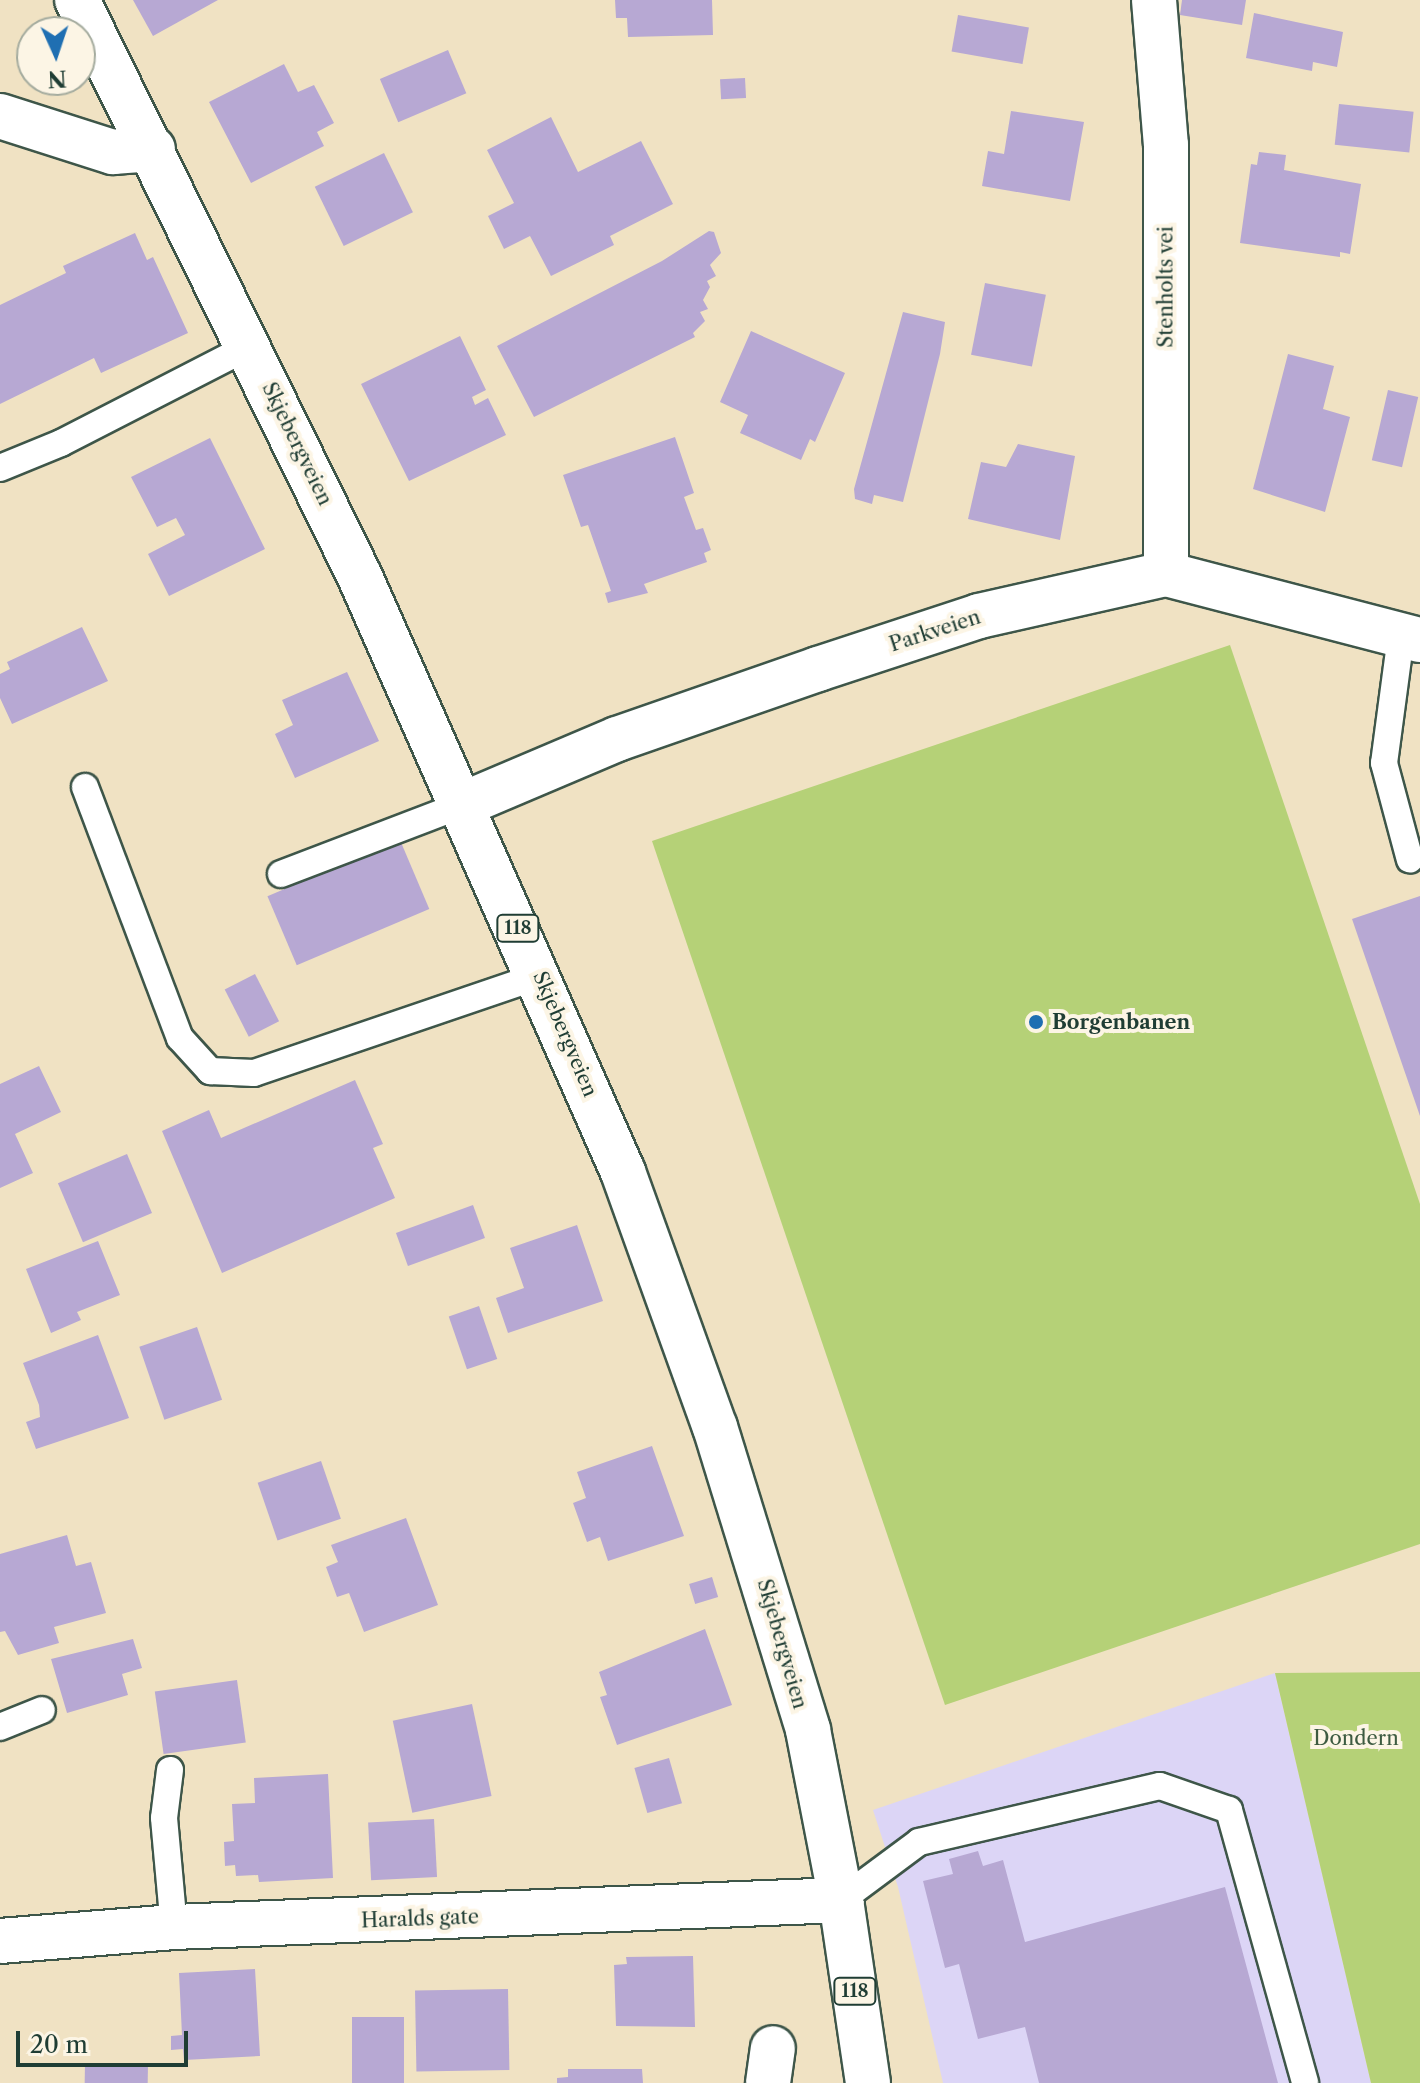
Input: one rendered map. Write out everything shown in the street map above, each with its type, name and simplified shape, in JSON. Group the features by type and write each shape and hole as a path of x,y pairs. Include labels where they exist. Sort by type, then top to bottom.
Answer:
{"street":[{"name":"Skjebergveien","path":"77,0 250,346 464,804 623,1172 715,1427 808,1730 841,1900 868,2083"},
{"name":"Stenholts vei","path":"1154,0 1166,145 1166,574"},
{"path":"0,116 113,152 153,149"},
{"name":"Parkveien","path":"464,804 617,739 979,616 1166,574 1410,638"},
{"name":"Haralds gate","path":"0,1941 174,1927 841,1900"}],"lane":[{"path":"0,468 61,443 250,346"},
{"path":"1410,638 1384,763 1410,860"},
{"path":"85,787 180,1038 210,1071 254,1073 539,976"},
{"path":"281,874 464,804"},
{"path":"0,1727 42,1710"},
{"path":"170,1770 164,1818 174,1927"},
{"path":"841,1900 919,1842 1160,1786 1229,1810 1305,2083"}],"shaded area":[{"path":"1275,1673 1371,2083 943,2083 898,1887 873,1810"}],"green space":[{"name":"Borgenbanen","path":"1230,645 1420,1204 1420,1544 945,1705 652,841"},
{"name":"Dondern","path":"1420,1672 1420,2083 1371,2083 1275,1673"}],"building":[{"path":"133,0 218,0 153,36"},
{"path":"615,0 712,0 713,35 628,37 627,18 616,18"},
{"path":"1182,0 1246,0 1242,25 1180,15"},
{"path":"1254,13 1343,32 1337,67 1313,62 1312,71 1246,58"},
{"path":"958,15 1029,28 1022,64 952,51"},
{"path":"448,50 466,93 398,122 380,79"},
{"path":"284,64 298,92 314,85 334,123 317,132 324,146 251,183 209,102"},
{"path":"745,78 746,98 721,99 720,79"},
{"path":"1339,104 1414,112 1409,153 1335,145"},
{"path":"1011,111 1084,122 1070,201 982,186 988,151 1004,154"},
{"path":"551,117 578,172 641,141 673,204 610,236 614,245 551,276 530,236 504,249 488,216 514,203 487,150"},
{"path":"1259,152 1286,155 1284,170 1361,184 1350,254 1340,252 1340,257 1240,243 1251,164 1257,165"},
{"path":"384,153 413,212 344,246 315,187"},
{"path":"709,231 714,232 721,253 710,265 716,276 707,281 710,287 703,300 708,309 700,312 705,321 693,333 695,337 534,417 497,346 662,261"},
{"path":"135,233 147,260 153,257 188,333 101,373 94,358 0,404 0,305 66,273 63,266"},
{"path":"985,283 1046,295 1032,366 971,355"},
{"path":"903,312 945,322 940,354 903,502 874,495 872,504 855,499 854,489"},
{"path":"751,331 845,373 815,442 810,439 801,460 740,433 748,415 720,402"},
{"path":"460,336 486,390 472,397 475,405 488,398 506,435 409,481 361,384"},
{"path":"1288,354 1334,366 1323,409 1350,417 1325,512 1253,489"},
{"path":"1388,390 1418,397 1402,467 1372,460"},
{"path":"675,437 694,493 684,497 696,530 703,528 711,550 704,553 707,562 644,584 648,593 608,603 605,593 611,591 588,525 581,527 563,475"},
{"path":"210,438 265,549 169,596 148,554 185,535 176,518 157,527 131,477"},
{"path":"1018,444 1075,456 1060,540 968,519 981,462 1006,467"},
{"path":"82,627 108,681 12,724 0,698 0,674 10,669 7,662"},
{"path":"347,672 379,741 295,778 275,734 293,725 282,700"},
{"path":"400,840 429,909 297,965 267,896"},
{"path":"1420,896 1420,1116 1352,919"},
{"path":"255,974 279,1021 249,1037 225,989"},
{"path":"39,1066 61,1112 15,1134 33,1173 0,1188 0,1084"},
{"path":"355,1080 383,1144 373,1148 395,1198 222,1273 162,1131 209,1110 221,1138"},
{"path":"127,1154 152,1213 83,1242 58,1183"},
{"path":"473,1205 485,1238 408,1266 396,1233"},
{"path":"577,1225 603,1301 508,1333 496,1298 524,1288 510,1248"},
{"path":"98,1241 120,1295 77,1312 81,1320 51,1333 26,1269"},
{"path":"479,1306 497,1359 467,1369 449,1316"},
{"path":"197,1327 222,1400 164,1420 139,1347"},
{"path":"98,1335 129,1418 36,1449 26,1422 40,1417 39,1405 23,1363"},
{"path":"652,1446 684,1536 608,1561 600,1537 587,1542 573,1503 586,1498 577,1472"},
{"path":"321,1461 341,1519 278,1540 258,1483"},
{"path":"406,1518 438,1605 364,1632 349,1593 337,1597 326,1567 338,1562 331,1545"},
{"path":"67,1535 76,1566 91,1562 106,1613 54,1627 59,1643 18,1655 5,1631 0,1632 0,1554"},
{"path":"712,1577 718,1597 695,1604 689,1584"},
{"path":"705,1629 732,1705 617,1745 600,1697 607,1695 599,1672"},
{"path":"133,1639 142,1668 122,1674 128,1695 67,1713 51,1659"},
{"path":"237,1680 246,1742 164,1754 155,1692"},
{"path":"472,1704 492,1796 412,1813 393,1721"},
{"path":"669,1758 682,1803 647,1813 634,1768"},
{"path":"328,1774 333,1878 259,1882 258,1875 236,1876 235,1865 225,1866 224,1842 234,1841 232,1804 255,1803 254,1778"},
{"path":"434,1819 437,1877 371,1880 368,1822"},
{"path":"978,1851 983,1866 1003,1860 1025,1942 1225,1887 1278,2083 1039,2083 1025,2027 978,2039 959,1964 945,1968 923,1881 953,1874 949,1859"},
{"path":"693,1956 695,2027 616,2026 614,1965 627,1964 626,1957"},
{"path":"255,1969 260,2056 184,2060 183,2049 171,2050 171,2036 182,2035 179,1973"},
{"path":"508,1989 509,2070 416,2072 415,1991"},
{"path":"352,2017 404,2017 404,2083 352,2083"},
{"path":"85,2064 148,2065 148,2083 85,2083"},
{"path":"568,2069 642,2069 643,2083 557,2083 557,2078 568,2077"}],"place":[{"name":"Borgenbanen","path":"1036,1022"}]}
